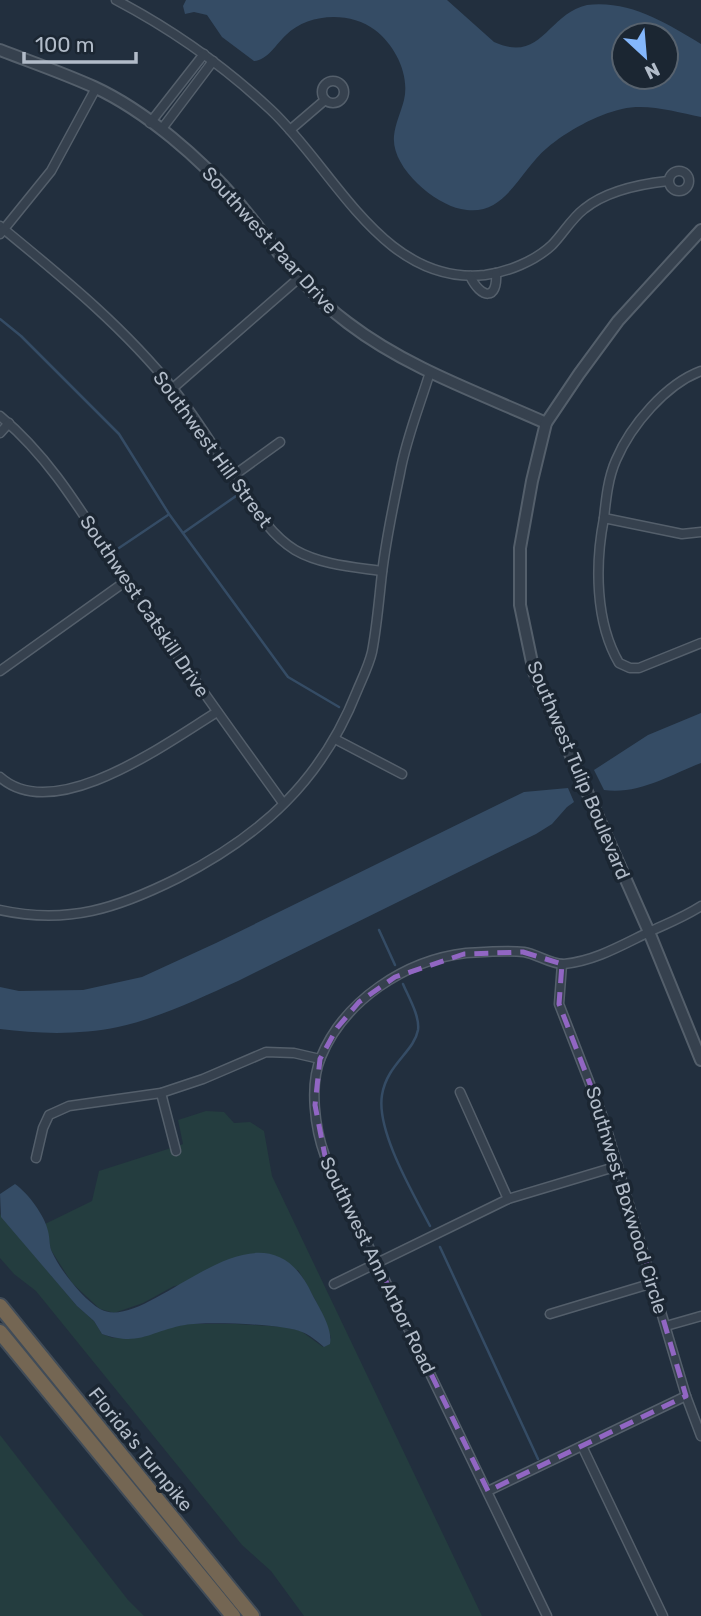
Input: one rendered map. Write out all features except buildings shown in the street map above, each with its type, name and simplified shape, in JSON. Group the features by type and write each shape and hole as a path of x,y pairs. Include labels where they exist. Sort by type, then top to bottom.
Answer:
{"highway":[{"name":"Florida's Turnpike","path":"0,1306 252,1616"},
{"name":"Florida's Turnpike","path":"0,1332 233,1616"}],"street":[{"path":"116,0 173,33 243,85 290,130 361,216 397,250 432,270 470,276 496,273 537,256 552,244 582,211 603,197 668,181"},
{"name":"Southwest Paar Drive","path":"0,50 96,88 161,130 203,165 299,278 348,324 391,353 546,423"},
{"path":"150,122 204,54"},
{"path":"161,130 213,61"},
{"path":"1,230 51,171 96,88"},
{"path":"290,130 325,100"},
{"name":"Southwest Hill Street","path":"1,230 94,305 132,341 173,388 273,532 296,551 333,564 382,571"},
{"name":"Southwest Tulip Boulevard","path":"701,230 618,321 546,423 520,548 520,605 534,672 571,761 649,932 701,1060"},
{"path":"470,276 476,289 487,294 497,284 496,273"},
{"path":"173,388 299,278"},
{"path":"701,371 667,389 638,424 616,459 607,490 599,560 602,607 611,644 619,663 629,668 639,668 701,643"},
{"path":"0,910 46,917 90,913 139,897 213,860 262,826 303,784 335,738 372,655 382,571 400,470 430,372"},
{"name":"Southwest Catskill Drive","path":"0,416 37,450 65,487 126,581 283,803"},
{"path":"0,433 9,423"},
{"path":"233,476 280,442"},
{"path":"604,518 682,534 701,532"},
{"path":"0,671 126,581"},
{"path":"0,777 32,791 58,792 134,764 217,712"},
{"path":"335,738 402,774"},
{"path":"562,964 603,955 701,906"},
{"name":"Southwest Ann Arbor Road","path":"547,1616 376,1264 320,1142 315,1105 320,1059 337,1028 359,1002 396,977 432,961 464,954 523,952 562,964"},
{"name":"Southwest Boxwood Circle","path":"562,964 559,1004 594,1092 686,1396 701,1436"},
{"path":"36,1158 49,1115 69,1107 161,1093 203,1079 266,1052 294,1053 320,1059"},
{"path":"460,1092 508,1199"},
{"path":"161,1093 176,1151"},
{"path":"334,1284 508,1199 618,1166"},
{"path":"550,1314 653,1283"},
{"path":"666,1326 701,1316"},
{"path":"488,1491 686,1396"},
{"path":"582,1446 663,1616"}],"highlighted area":[{"path":"523,952 562,964 559,1004 604,1120 686,1396 488,1491 325,1156 315,1105 320,1059 337,1028 359,1002 395,977 464,954"}],"green space":[{"path":"206,1111 224,1112 234,1123 250,1122 264,1131 272,1176 482,1616 304,1616 271,1571 242,1545 36,1291 14,1274 0,1258 0,1214 77,1306 94,1321 102,1334 113,1338 186,1324 236,1324 285,1327 301,1331 323,1347 331,1338 317,1303 298,1270 174,1286 143,1303 114,1313 100,1309 72,1283 51,1250 45,1224 92,1201 99,1171 171,1148 173,1155 180,1154 178,1146 183,1144 178,1120"},
{"path":"0,1435 128,1600 144,1616 0,1616"}],"water":[{"path":"186,0 447,0 494,42 510,47 523,47 544,35 573,10 587,5 618,6 659,21 610,21 610,91 680,91 680,32 701,44 701,117 641,107 602,115 547,148 500,200 489,207 476,210 461,209 427,191 406,171 399,160 394,136 404,100 405,81 395,52 375,30 342,17 317,19 295,28 268,55 254,61 222,37 207,15 194,12 185,14 183,6"},
{"path":"701,713 701,763 641,787 604,790 594,770 648,735"},
{"path":"568,788 574,802 552,824 536,834 194,1001 149,1018 104,1030 59,1033 0,1029 0,987 19,991 83,990 142,977 524,792"},
{"path":"15,1184 40,1212 48,1231 51,1250 60,1267 79,1291 100,1309 121,1312 146,1303 205,1270 235,1257 264,1253 290,1264 312,1294 327,1325 330,1344 324,1347 308,1335 293,1329 244,1324 185,1325 145,1337 126,1339 102,1334 94,1321 77,1306 1,1217 0,1194"}],"waterway":[{"path":"0,319 21,336 119,434 169,514 288,677 339,707"},
{"path":"183,533 236,496"},
{"path":"116,550 168,515"},
{"path":"379,930 395,965"},
{"path":"403,984 415,1012 418,1030 416,1038 389,1075 382,1095 382,1110 397,1162 430,1226"},
{"path":"440,1247 538,1459"}]}
